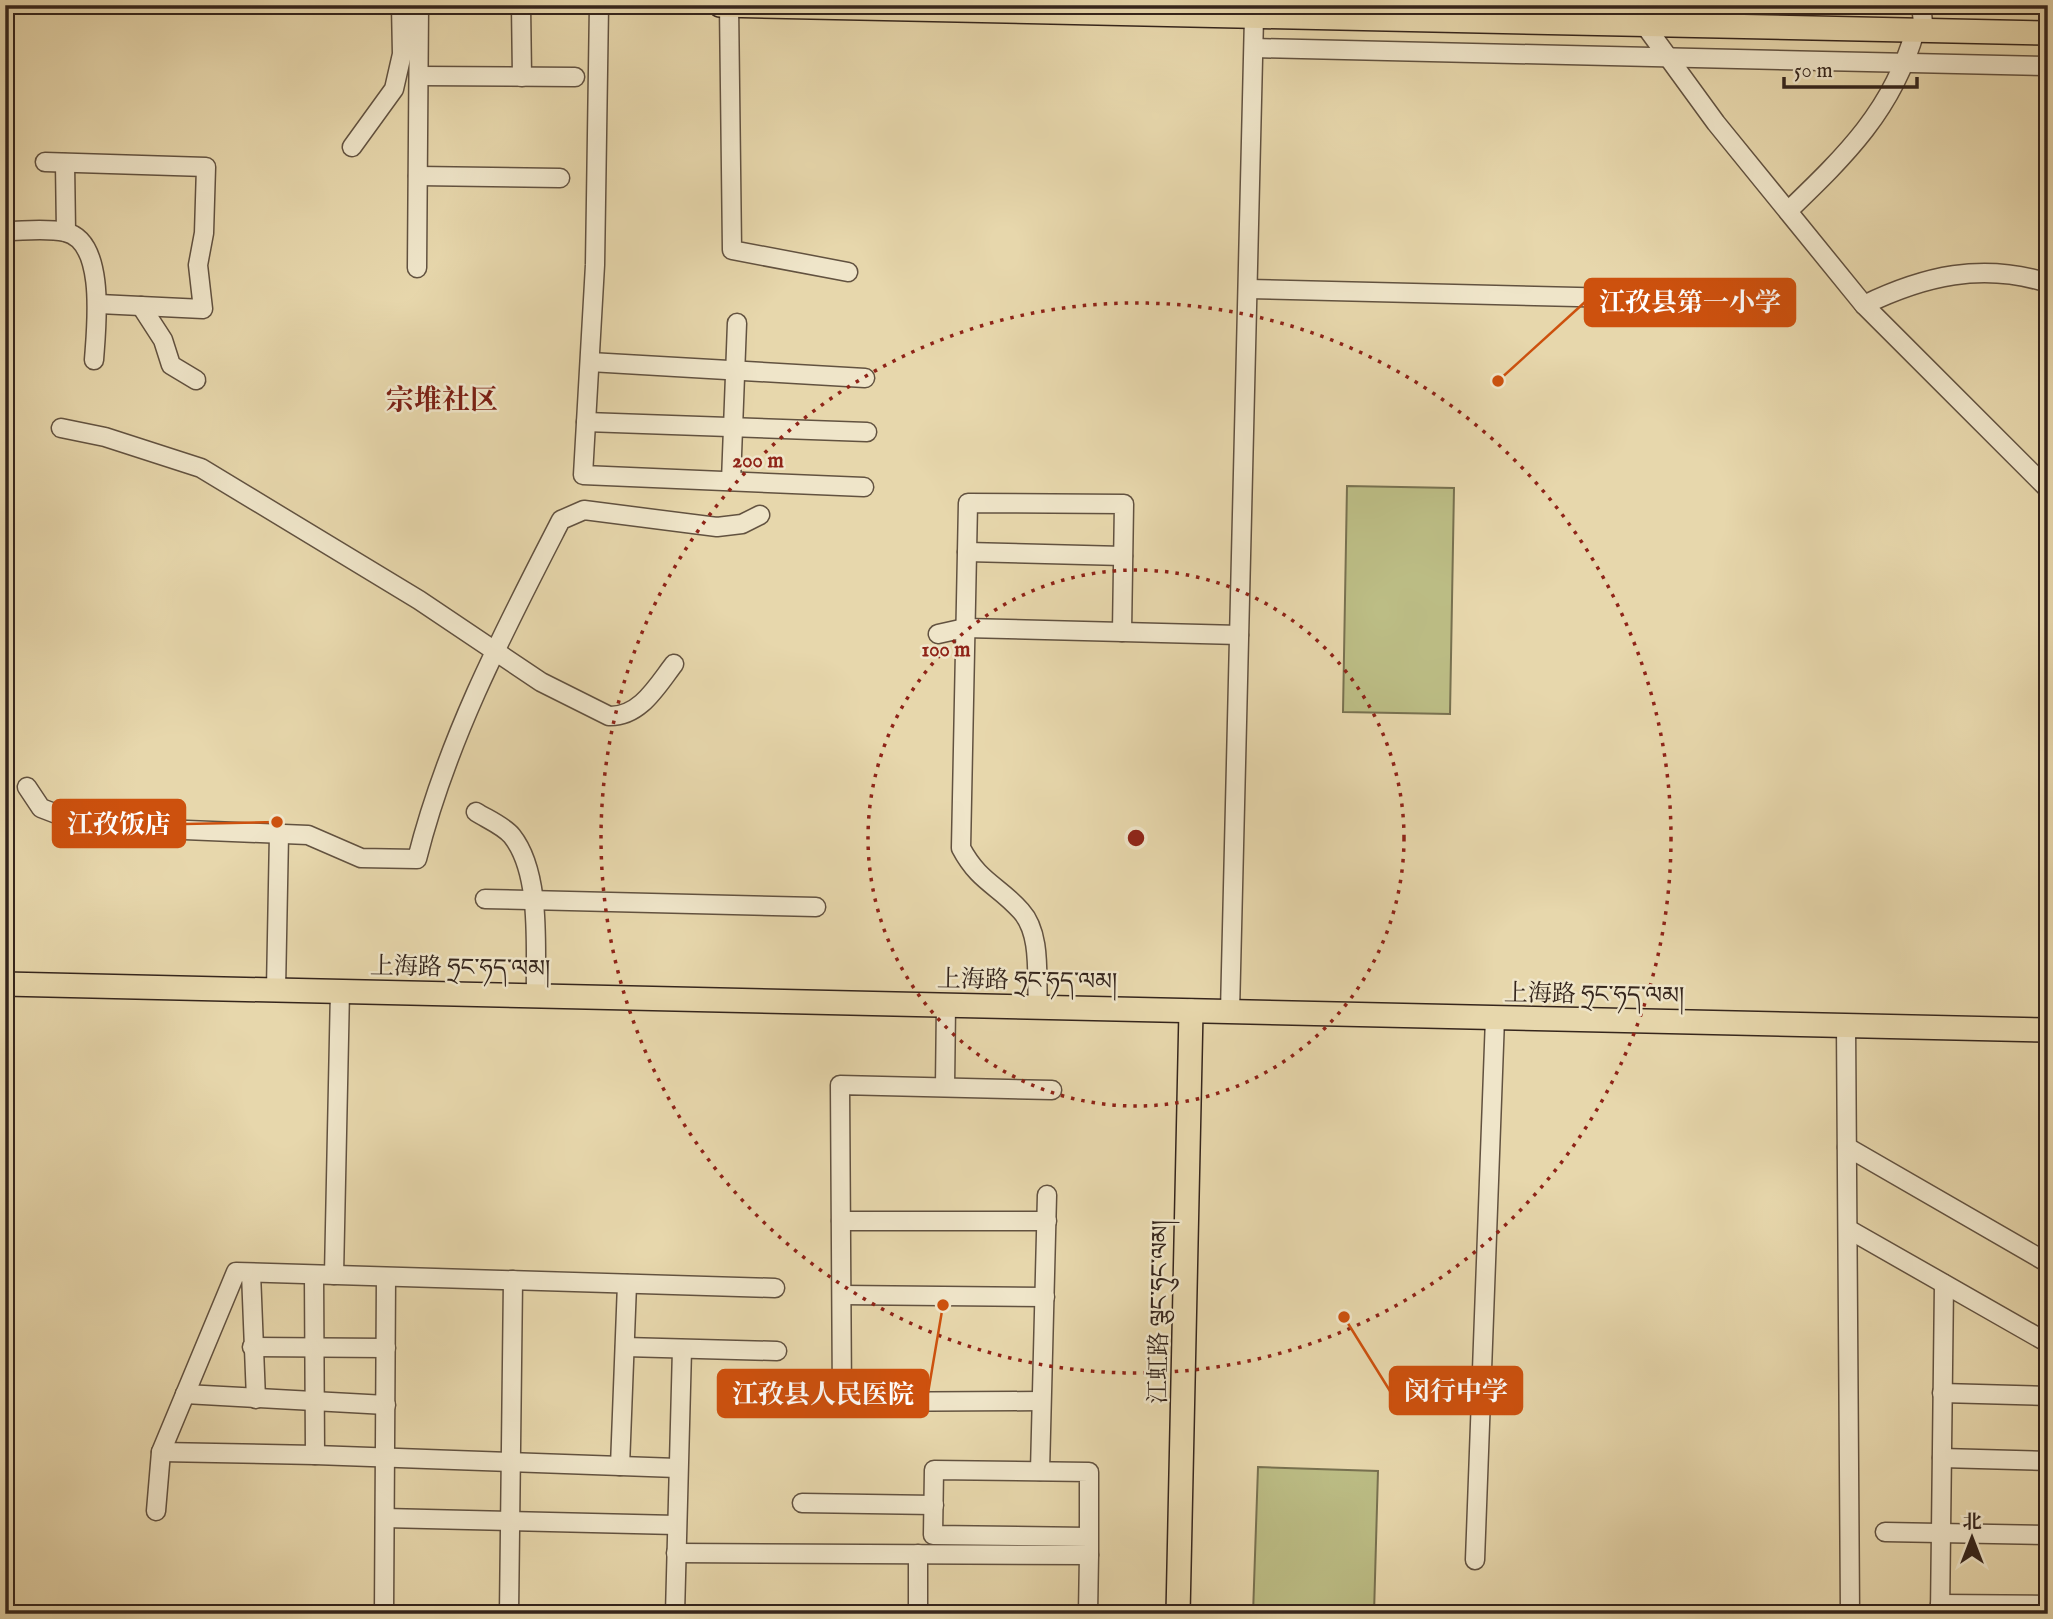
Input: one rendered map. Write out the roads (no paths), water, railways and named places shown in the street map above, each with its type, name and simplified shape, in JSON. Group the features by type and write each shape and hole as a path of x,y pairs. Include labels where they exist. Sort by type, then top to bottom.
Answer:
{"main road":[{"path":"720,5 2048,33"},
{"name":"上海路 ཧྲང་ཧད་ལམ།","path":"5,984 2048,1030"},
{"name":"江虹路 ལྕང་ཧུང་ལམ།","path":"1178,1614 1191,1011"}],"street":[{"path":"352,147 394,89 402,54 401,5"},
{"path":"417,268 419,5"},
{"path":"522,5 522,77"},
{"path":"599,5 595,265 583,475 864,487"},
{"path":"729,5 732,250 848,272"},
{"path":"1630,5 1716,123 1864,305 2048,489"},
{"path":"1788,211 1851,150 1882,109 1920,31 1921,5"},
{"path":"1230,1012 1254,17"},
{"path":"1254,48 2048,66"},
{"path":"419,76 575,77"},
{"path":"44,162 206,167 204,233 198,265 203,309 99,304"},
{"path":"65,163 66,232"},
{"path":"418,176 559,178"},
{"path":"5,231 66,232 79,239 91,262 99,304 94,360"},
{"path":"1864,305 1905,286 1981,270 2046,277"},
{"path":"1248,289 1662,299"},
{"path":"141,306 163,341 171,365 196,380"},
{"path":"731,481 737,323"},
{"path":"590,362 865,377"},
{"path":"586,422 867,432"},
{"path":"61,428 105,438 201,468 419,600 541,682 609,716 622,716 642,704 674,664"},
{"path":"1038,1007 1034,936 1022,912 973,870 961,848 968,503 1124,504 1122,632"},
{"path":"27,787 41,808 88,826 307,835 361,858 417,859 431,801 494,652 561,520 584,510 717,527 742,524 760,514"},
{"path":"967,552 1123,556"},
{"path":"938,634 965,628 1240,635"},
{"path":"476,812 510,833 520,848 534,900 536,995"},
{"path":"276,989 279,834"},
{"path":"485,899 816,907"},
{"path":"334,1275 340,990"},
{"path":"945,1087 946,1005"},
{"path":"1475,1560 1495,1018"},
{"path":"1846,1026 1850,1614"},
{"path":"1041,1401 842,1402 840,1085 1052,1090"},
{"path":"1847,1147 2048,1263"},
{"path":"1040,1471 1047,1195"},
{"path":"841,1221 1047,1221"},
{"path":"1848,1230 2048,1343"},
{"path":"156,1511 161,1452 236,1272 775,1288"},
{"path":"251,1273 256,1398"},
{"path":"314,1275 312,1348 315,1455"},
{"path":"384,1614 386,1277"},
{"path":"509,1614 513,1280"},
{"path":"620,1466 627,1284"},
{"path":"1944,1284 1940,1609 2048,1605"},
{"path":"842,1295 1045,1297"},
{"path":"253,1347 386,1348"},
{"path":"625,1347 777,1351"},
{"path":"675,1614 682,1349"},
{"path":"1942,1393 2048,1396"},
{"path":"185,1394 386,1405"},
{"path":"161,1452 677,1468"},
{"path":"1942,1458 2048,1461"},
{"path":"1088,1537 933,1535 934,1470 1089,1472 1088,1614"},
{"path":"802,1503 934,1505"},
{"path":"385,1518 676,1525"},
{"path":"1885,1532 2048,1535"},
{"path":"676,1553 1089,1555"},
{"path":"918,1555 918,1614"}],"place":[{"name":"江孜县第一小学","path":"1498,381"},
{"name":"江孜饭店","path":"277,822"},
{"name":"江孜县人民医院","path":"943,1305"},
{"name":"闵行中学","path":"1344,1317"}],"district":[{"name":"宗堆社区","path":"442,399"}]}
